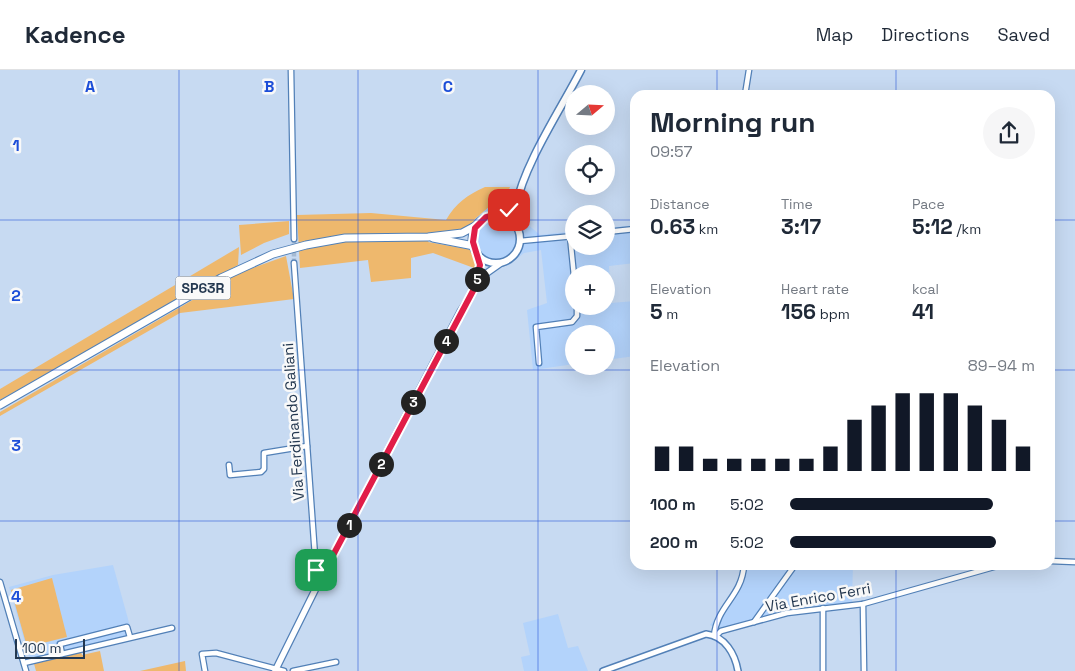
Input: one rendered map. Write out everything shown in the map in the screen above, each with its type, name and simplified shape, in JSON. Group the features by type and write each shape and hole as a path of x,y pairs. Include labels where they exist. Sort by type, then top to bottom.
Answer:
{"highway":[{"name":"SP63R","path":"0,405 221,278 265,257 306,245 345,238 428,237 462,233 477,225"},
{"name":"SP63R","path":"428,237 474,246"}],"main road":[{"name":"SP63R","path":"520,241 515,207 547,132 581,70"},
{"name":"SP63R","path":"477,225 486,217 498,215 509,210 520,194"},
{"path":"498,215 510,219 518,229"},
{"path":"276,670 321,578 474,289 479,274 478,254 474,246 473,235 477,225"},
{"path":"474,289 490,269 514,255 520,241"},
{"path":"478,254 488,262 501,263"}],"street":[{"path":"291,70 294,239"},
{"path":"745,90 748,70"},
{"path":"615,231 630,230"},
{"path":"520,241 565,237"},
{"name":"Via Ferdinando Galiani","path":"294,263 316,570 321,578"},
{"path":"538,363 536,327 572,322 577,315"},
{"path":"228,465 230,475 261,472 264,469 264,453 307,446"},
{"path":"1055,561 1075,562"},
{"path":"742,671 726,644 715,636 716,622 742,581 743,570"},
{"name":"Via Enrico Ferri","path":"754,622 791,570"},
{"name":"Via Enrico Ferri","path":"603,671 698,636 715,636 721,631 787,612 863,604 983,570"},
{"path":"0,582 26,671"},
{"path":"863,604 864,671"},
{"path":"822,671 824,608"},
{"path":"62,654 60,644 127,627 130,637"},
{"path":"24,663 172,628"},
{"path":"205,671 202,654 216,653 284,671"},
{"path":"293,671 336,662"},
{"path":"736,662 738,671"}],"shaded area":[{"path":"520,186 528,192 524,210 526,223 540,235 565,232 565,255 615,255 615,227 630,226 630,264 565,265 565,315 615,315 615,303 630,301 630,357 615,359 615,325 565,325 565,365 533,370 527,310 547,303 541,250 524,253 509,265 496,268 477,261 469,236 475,219 490,206 507,206"},
{"path":"485,187 510,187 502,206 490,206 475,219 472,226 460,230 429,233 428,242 473,250 477,261 474,268 433,253 411,258 411,278 371,282 368,260 300,268 297,215 371,213 446,220 462,200"},
{"path":"289,221 289,234 264,243 241,255 239,225"},
{"path":"239,247 238,265 0,400 0,389"},
{"path":"286,256 294,299 180,313 0,416 0,412 239,273"},
{"path":"113,565 133,637 30,661 9,587 53,575"},
{"path":"743,570 853,570 852,603 777,612 719,630 710,625 733,595"},
{"path":"52,578 67,637 27,647 11,590"},
{"path":"558,614 568,648 578,646 588,671 524,671 521,657 530,655 523,623"},
{"path":"80,649 82,655 100,651 104,671 36,671 33,660"},
{"path":"185,661 186,671 140,671"}],"tunnel":[{"path":"294,239 294,263"}],"route":[{"path":"316,570 321,578 460,312 474,289 480,265 473,242 475,228 486,217 498,215 509,210"}]}
